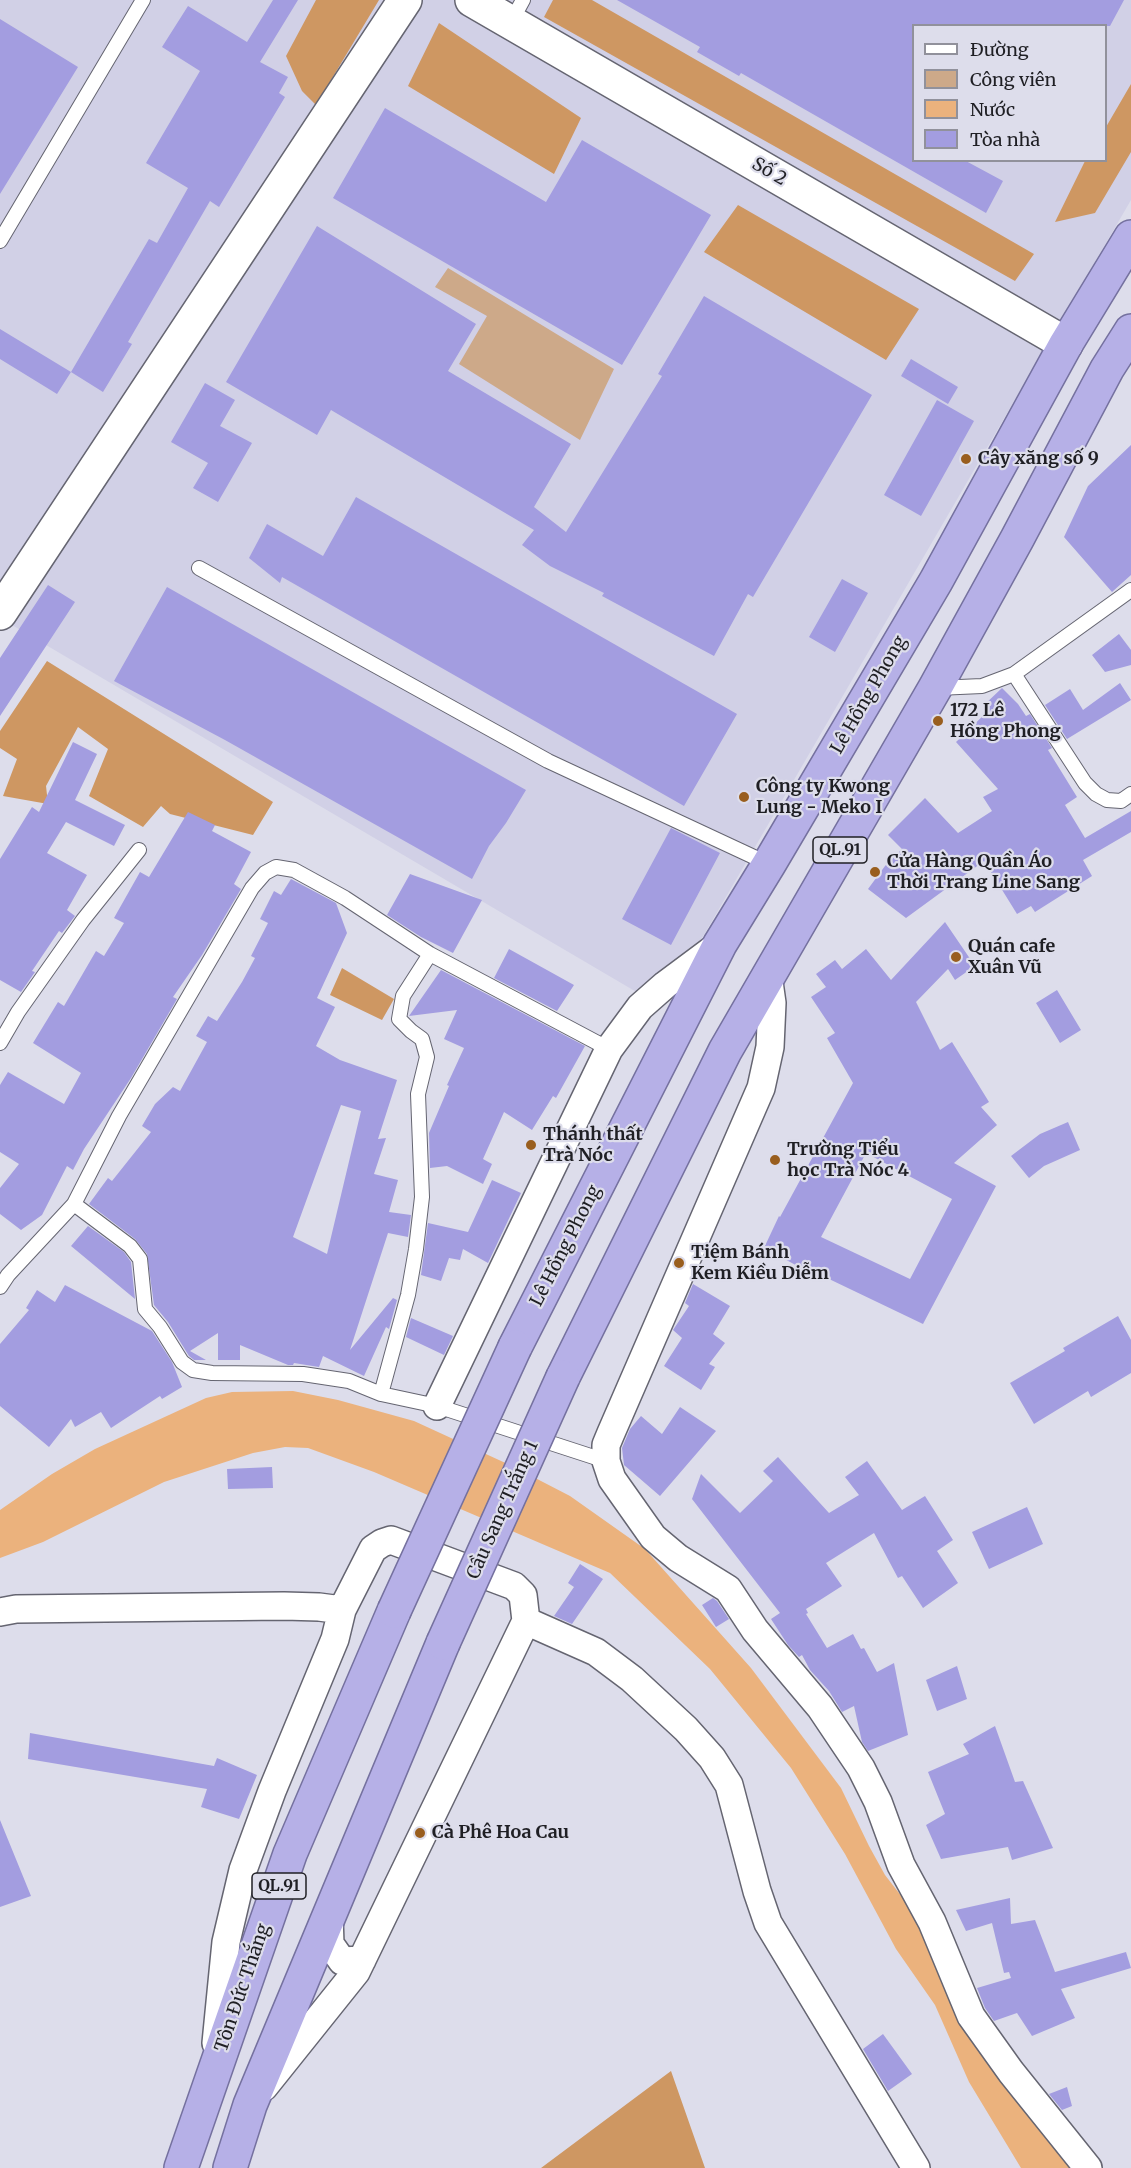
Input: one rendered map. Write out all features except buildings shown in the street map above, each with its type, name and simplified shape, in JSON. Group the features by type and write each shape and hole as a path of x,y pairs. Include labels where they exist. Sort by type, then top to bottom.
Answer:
{"highway":[{"name":"Lê Hồng Phong","path":"394,1611 515,1347 720,944 770,864 936,581 1066,344 1131,237"},
{"name":"QL.91","path":"768,975 934,688 1017,539 1107,369 1131,331"},
{"path":"1066,344 1107,369"},
{"name":"Cầu Sang Trắng 1","path":"329,1914 443,1643 563,1377 725,1051 768,975"},
{"name":"Tôn Đức Thắng","path":"181,2168 290,1854 394,1611"},
{"name":"QL.91","path":"230,2168 250,2105 329,1914"}],"street":[{"path":"0,613 405,0"},
{"name":"Số 2","path":"472,0 517,11 1066,344"},
{"path":"437,1406 609,1049 640,1007 665,985 720,944"},
{"path":"768,975 772,1003 770,1047 761,1088 606,1445 606,1461 612,1479 653,1537 678,1558 728,1589 755,1630 820,1707 861,1768 878,1802 902,1865 932,1922 971,2016 1011,2072 1088,2168"},
{"path":"212,2077 226,1942 238,1886 272,1791 335,1639 342,1610 373,1549 391,1540 514,1586 523,1595 526,1621 356,1972 250,2105"},
{"path":"0,1612 16,1609 285,1606 342,1610"},
{"path":"526,1621 596,1652 640,1686 686,1729 712,1758 729,1785 768,1923 916,2168"},
{"path":"238,1886 250,1903 260,1903 276,1895"},
{"path":"329,1914 330,1944 342,1961 362,1960"}],"lane":[{"path":"0,241 143,0"},
{"path":"199,568 548,761 770,864"},
{"path":"934,688 982,686 1014,674 1131,590"},
{"path":"1014,674 1085,783 1096,794 1107,800 1121,801 1131,794"},
{"path":"0,1043 18,1012 83,920 139,850"},
{"path":"0,1287 8,1275 74,1204 119,1116 252,888 265,873 276,867 294,870 345,898 430,954 609,1049"},
{"path":"381,1394 408,1295 422,1197 418,1094 427,1057 423,1039 399,1019 403,996 430,954"},
{"path":"74,1204 130,1246 140,1259 145,1309 160,1327 182,1362 193,1370 212,1373 303,1374 349,1381 381,1394 437,1406 606,1461"}],"shaded area":[{"path":"0,0 1131,0 1131,200 662,1007 0,618"},
{"path":"316,0 379,0 316,105 302,91 286,56"},
{"path":"553,0 592,0 1034,254 1015,281 544,17"},
{"path":"439,23 581,118 554,174 408,86"},
{"path":"1131,84 1131,152 1095,213 1055,222 1085,162 1107,162 1107,125"},
{"path":"738,205 919,309 886,360 704,252"},
{"path":"47,661 273,802 253,835 170,814 161,806 143,827 89,796 108,749 78,727 46,786 48,804 3,796 17,759 0,748 0,731"},
{"path":"342,968 394,999 382,1020 330,995"},
{"path":"671,2071 705,2168 541,2168"}],"green space":[{"path":"448,268 614,369 580,440 459,364 487,316 435,287"}],"water":[{"path":"293,1391 338,1400 414,1421 512,1466 570,1496 645,1549 751,1668 841,1788 885,1875 916,1915 928,1950 963,2015 1049,2142 1072,2168 1021,2168 969,2082 935,2005 896,1949 845,1854 791,1768 710,1669 610,1573 374,1472 308,1448 285,1447 253,1453 164,1482 43,1542 0,1558 0,1510 52,1474 95,1449 206,1398 232,1392"}],"place":[{"name":"Cây xăng số 9","path":"966,459"},
{"name":"172 Lê Hồng Phong","path":"938,721"},
{"name":"Công ty Kwong Lung - Meko I","path":"744,797"},
{"name":"Cửa Hàng Quần Áo Thời Trang Line Sang","path":"875,872"},
{"name":"Quán cafe Xuân Vũ","path":"956,957"},
{"name":"Thánh thất Trà Nóc","path":"531,1145"},
{"name":"Trường Tiểu học Trà Nóc 4","path":"775,1160"},
{"name":"Tiệm Bánh Kem Kiều Diễm","path":"679,1263"},
{"name":"Cà Phê Hoa Cau","path":"420,1833"}]}
